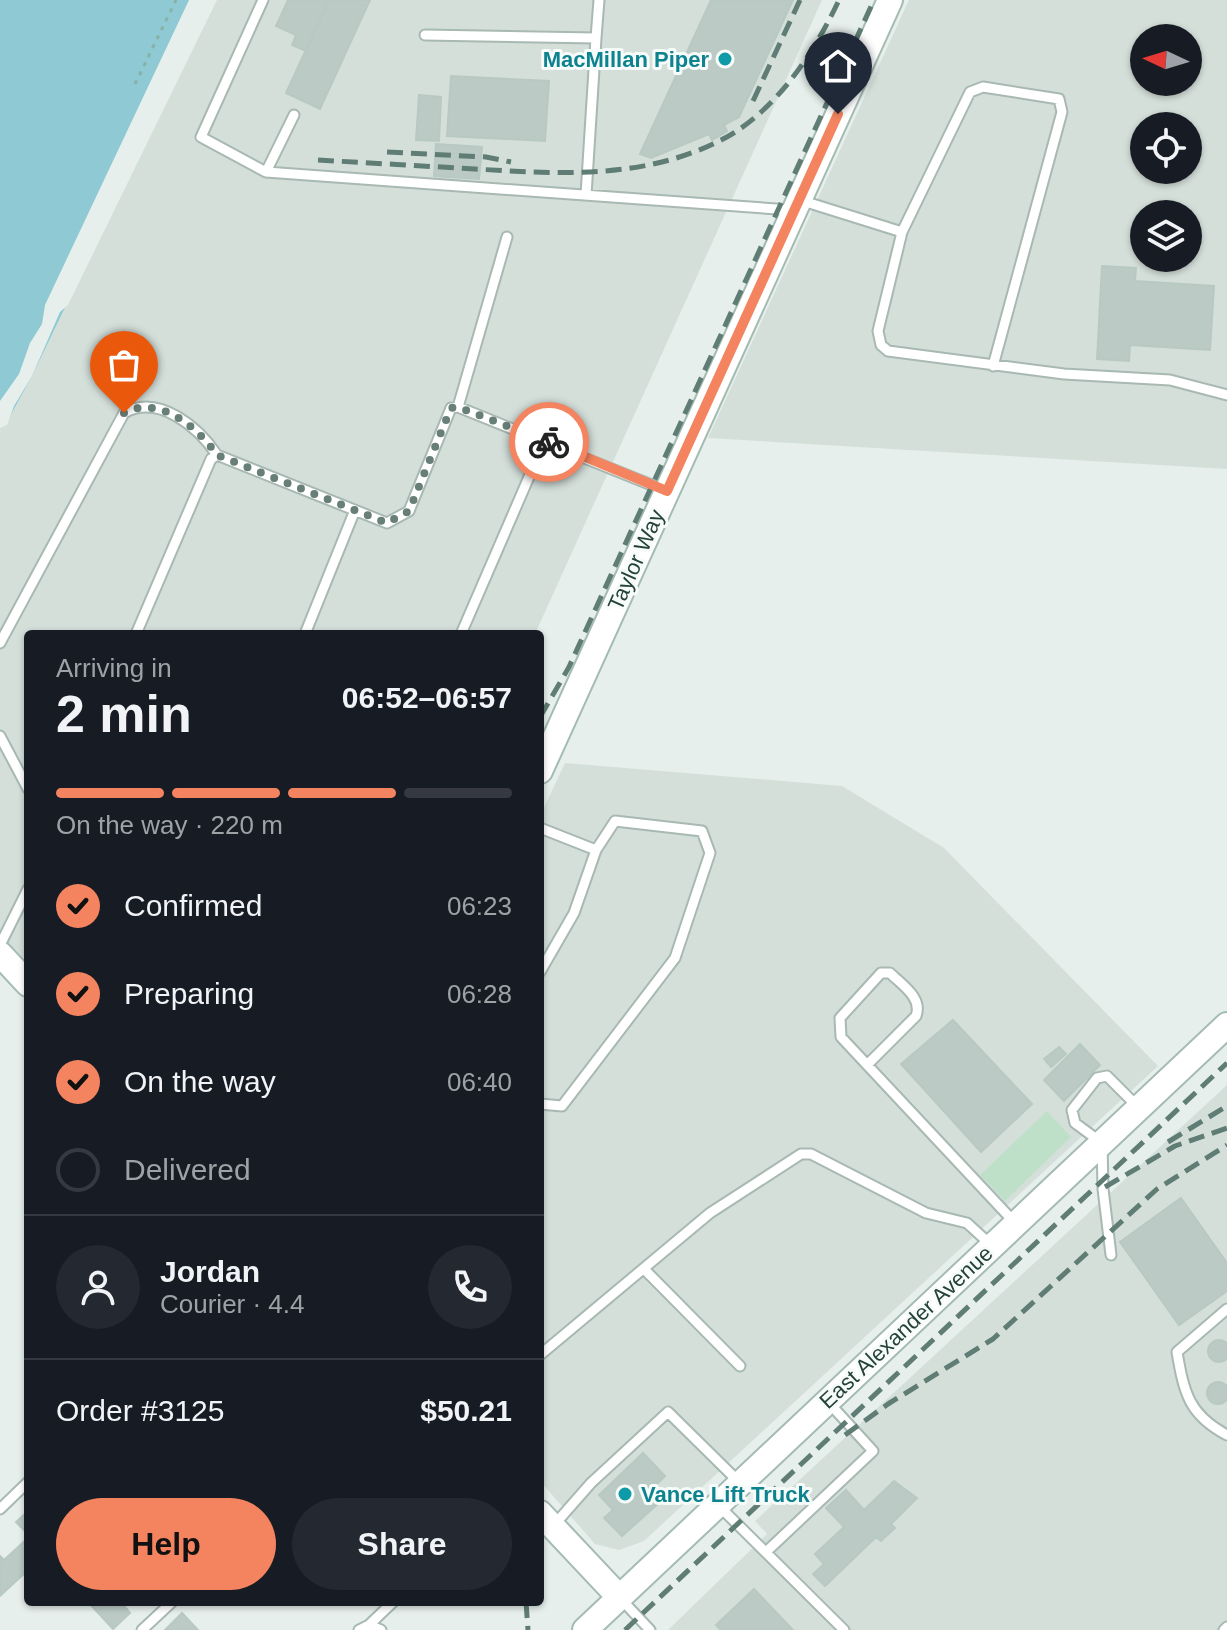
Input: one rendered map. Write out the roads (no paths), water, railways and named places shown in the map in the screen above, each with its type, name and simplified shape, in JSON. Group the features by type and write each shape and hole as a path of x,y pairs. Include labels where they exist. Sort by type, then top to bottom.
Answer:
{"street":[{"name":"Taylor Way","path":"544,762 890,0"},
{"path":"0,954 24,980"},
{"name":"East Alexander Avenue","path":"585,1630 1227,1025"},
{"path":"546,1520 620,1598"}],"lane":[{"path":"263,0 201,137 266,172 586,195 797,205 902,232"},
{"path":"586,195 599,0"},
{"path":"425,35 596,38"},
{"path":"993,366 1062,112 1059,99 983,87 970,92 902,232 878,331 881,345 888,351 993,366 1170,380 1227,395"},
{"path":"266,172 294,115"},
{"path":"458,407 507,237"},
{"path":"0,643 124,413 134,407 147,407 188,421 203,434 217,455 387,523 409,511 451,408 458,407 667,491"},
{"path":"463,630 545,440"},
{"path":"138,630 211,459 217,455"},
{"path":"307,630 355,510"},
{"path":"0,736 24,781"},
{"path":"544,965 574,913 596,850 615,821 702,831 710,853 675,958 562,1106 544,1104"},
{"path":"544,830 596,850"},
{"path":"0,945 24,897"},
{"path":"867,1065 916,1016 919,1008 916,999 890,973 881,973 840,1018 841,1037 867,1065 1016,1224"},
{"path":"1111,1255 1103,1189 1102,1143 1075,1123 1072,1110 1097,1078 1107,1076 1139,1108"},
{"path":"544,1352 710,1213 801,1154 811,1154 926,1213 967,1223 993,1246"},
{"path":"644,1269 740,1366"},
{"path":"1227,1309 1177,1352 1183,1386 1203,1422 1227,1435"},
{"path":"766,1552 873,1451 828,1401"},
{"path":"546,1520 668,1412 740,1483"},
{"path":"0,1509 24,1486"},
{"path":"718,1505 844,1630"},
{"path":"620,1598 650,1630"},
{"path":"142,1630 168,1606"},
{"path":"364,1628 389,1606"},
{"path":"364,1628 381,1630"}],"water":[{"path":"0,0 213,0 32,376 8,420 0,424"}],"railway":[{"path":"753,101 800,0"},
{"path":"318,160 571,172 634,168 695,152 744,126 778,95 806,59 839,0"},
{"path":"544,710 569,667 874,0"},
{"path":"387,152 486,157 511,162"},
{"path":"625,1630 1227,1063"},
{"path":"1168,1142 1227,1106"},
{"path":"1105,1187 1175,1146 1227,1128"},
{"path":"845,1435 888,1404 993,1339 1157,1189 1227,1145"},
{"path":"526,1606 528,1630"}],"place":[{"name":"MacMillan Piper","path":"725,59"},
{"name":"Vance Lift Truck","path":"625,1494"}]}
